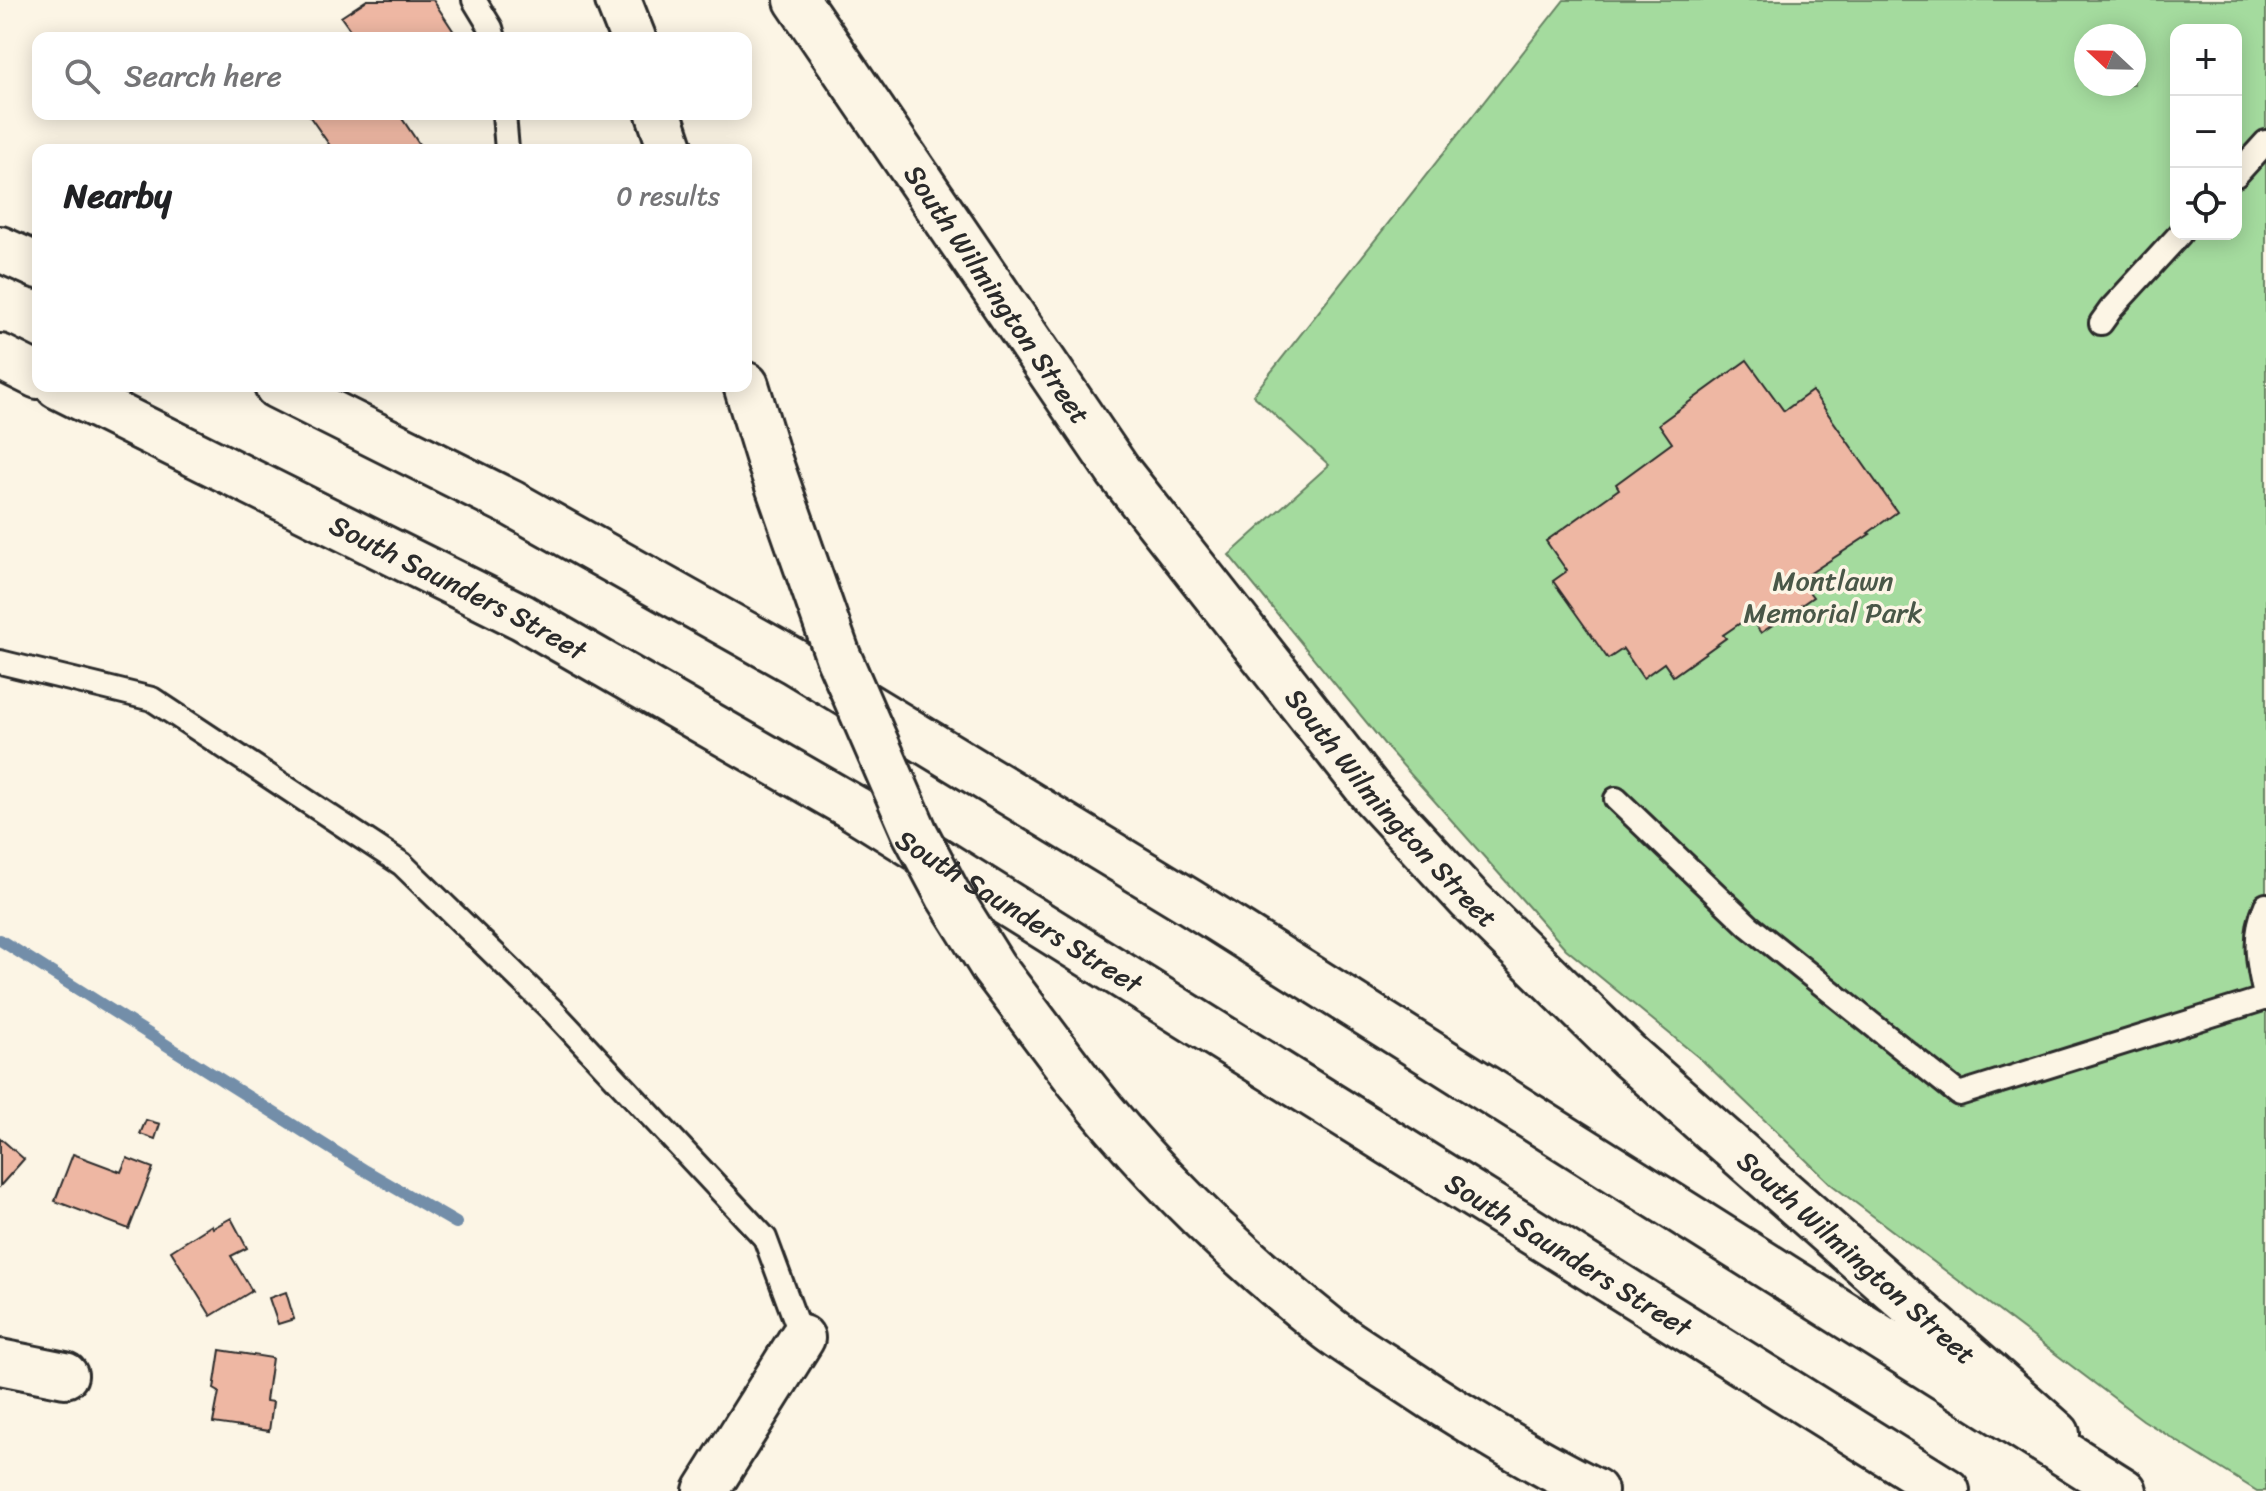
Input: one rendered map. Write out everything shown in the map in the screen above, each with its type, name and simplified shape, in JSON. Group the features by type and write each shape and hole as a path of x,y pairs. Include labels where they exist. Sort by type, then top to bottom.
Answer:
{"main road":[{"path":"618,0 631,32"},
{"name":"South Wilmington Street","path":"797,0 1118,471 1373,795 1470,900 1629,1056 2120,1488"},
{"path":"661,120 669,144"},
{"path":"0,249 32,263"},
{"path":"0,357 32,373"},
{"name":"South Saunders Street","path":"70,392 522,617 854,808 1382,1135 1947,1491"},
{"path":"291,392 511,503 793,661 1190,902 2120,1488"},
{"path":"748,392 838,656 915,833 948,895 993,967 1078,1080 1120,1134 1200,1215 1330,1330 1433,1399 1531,1459 1595,1491"},
{"path":"706,1491 802,1338"},
{"path":"0,1362 65,1375"}],"lane":[{"path":"474,0 492,32"},
{"path":"504,120 506,144"},
{"path":"2242,168 2266,142"},
{"path":"2101,323 2174,240"},
{"path":"0,662 152,699 402,864 552,1010 765,1238 802,1338"},
{"path":"1616,799 1749,926 1959,1094 2266,998 2257,959 2260,918 2266,905"}],"green space":[{"name":"Montlawn Memorial Park","path":"1564,0 2266,0 2266,1491 2257,1491 2143,1420 1832,1185 1703,1061 1566,949 1390,751 1229,555 1329,465 1253,395"}],"building":[{"path":"367,0 433,0 454,32 352,32 341,17"},
{"path":"312,120 403,120 419,144 329,144"},
{"name":"Montlawn Memorial Park","path":"1747,360 1784,411 1812,391 1897,512 1870,534 1800,580 1813,597 1761,633 1749,617 1723,635 1726,638 1673,676 1664,663 1643,678 1623,649 1608,659 1553,581 1567,571 1546,541 1619,489 1616,484 1672,443 1659,424"},
{"path":"146,1120 160,1124 155,1139 140,1134"},
{"path":"0,1138 24,1159 0,1186"},
{"path":"73,1154 121,1172 127,1158 153,1168 129,1229 55,1201"},
{"path":"231,1218 247,1248 231,1256 252,1291 211,1316 171,1251 212,1225 213,1228"},
{"path":"286,1292 294,1319 278,1324 269,1298"},
{"path":"220,1350 272,1358 266,1401 273,1402 269,1431 213,1423 219,1392 214,1389"}],"waterway":[{"path":"0,940 366,1171 456,1223"}]}
